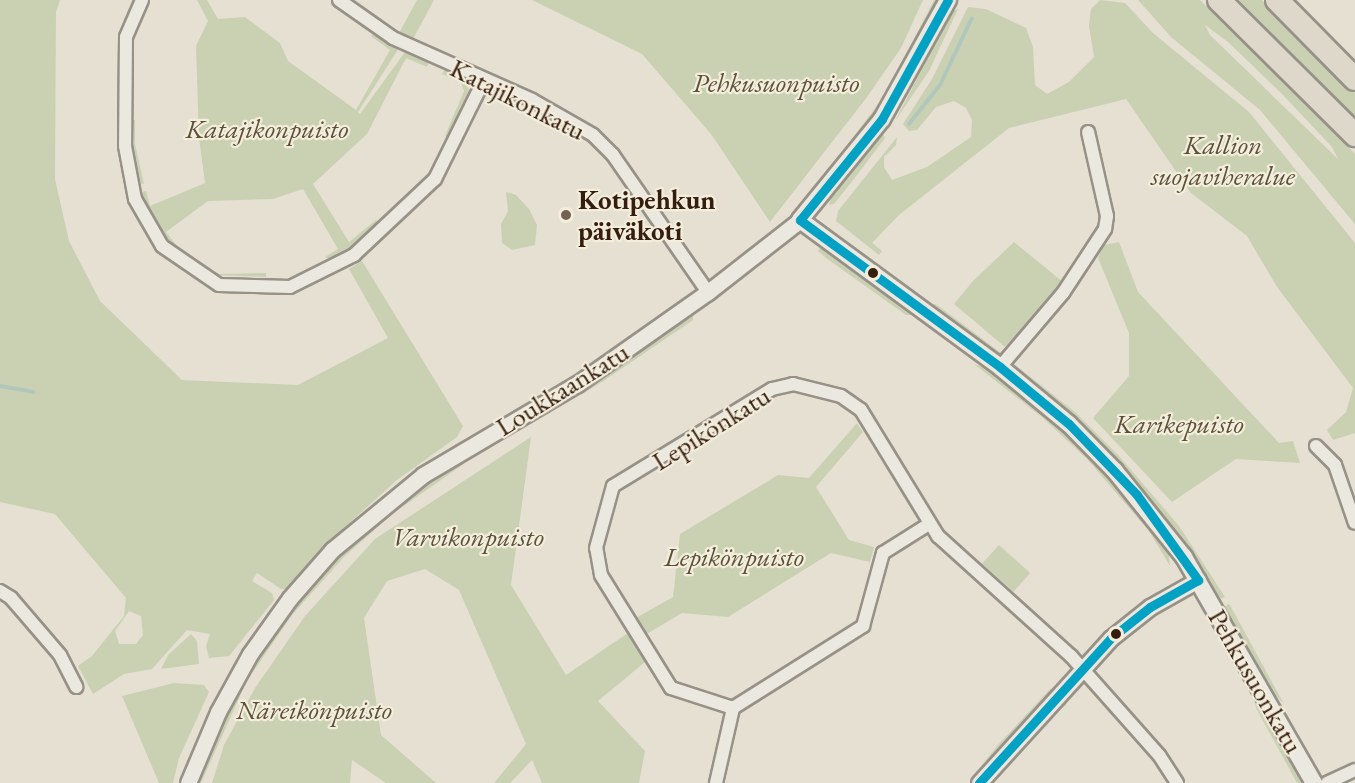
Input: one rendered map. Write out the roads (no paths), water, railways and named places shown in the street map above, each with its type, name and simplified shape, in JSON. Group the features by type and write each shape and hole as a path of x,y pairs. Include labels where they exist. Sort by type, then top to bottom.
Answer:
{"highway":[{"path":"1220,0 1355,135"},
{"path":"1277,0 1355,79"}],"main road":[{"name":"Loukkaankatu","path":"800,220 882,119 948,0"},
{"name":"Pehkusuonkatu","path":"800,220 1000,367 1069,424 1115,471 1158,521 1198,580 1314,783"}],"street":[{"path":"142,0 126,37 125,146 135,200 158,242 219,285 290,287 354,255 435,179 484,80"},
{"name":"Katajikonkatu","path":"339,0 393,38 549,109 600,141 708,292"},
{"path":"1000,367 1063,293 1105,228 1107,216 1088,132"},
{"name":"Loukkaankatu","path":"188,783 218,712 250,654 290,598 332,550 423,475 577,384 708,292 800,220"},
{"name":"Lepikönkatu","path":"733,708 671,688 601,575 596,549 613,486 772,389 788,384 841,396 855,405 929,524 1083,669 1160,755 1177,783"},
{"path":"1316,446 1335,465 1355,523"},
{"path":"716,783 733,708 863,626 883,553 929,524"},
{"path":"979,783 1083,669 1138,615 1198,580"},
{"path":"0,591 11,598 60,655 76,687"},
{"path":"1327,783 1355,770"}],"waterway":[{"path":"909,124 940,85 972,18"},
{"path":"0,386 33,392"}],"place":[{"name":"Kotipehkun päiväkoti","path":"566,215"}],"park label":[{"name":"Pehkusuonpuisto","path":"776,83"},
{"name":"Katajikonpuisto","path":"267,129"},
{"name":"Kallion suojaviheralue","path":"1223,160"},
{"name":"Karikepuisto","path":"1179,424"},
{"name":"Varvikonpuisto","path":"468,537"},
{"name":"Lepikönpuisto","path":"734,557"},
{"name":"Näreikönpuisto","path":"314,710"}]}
